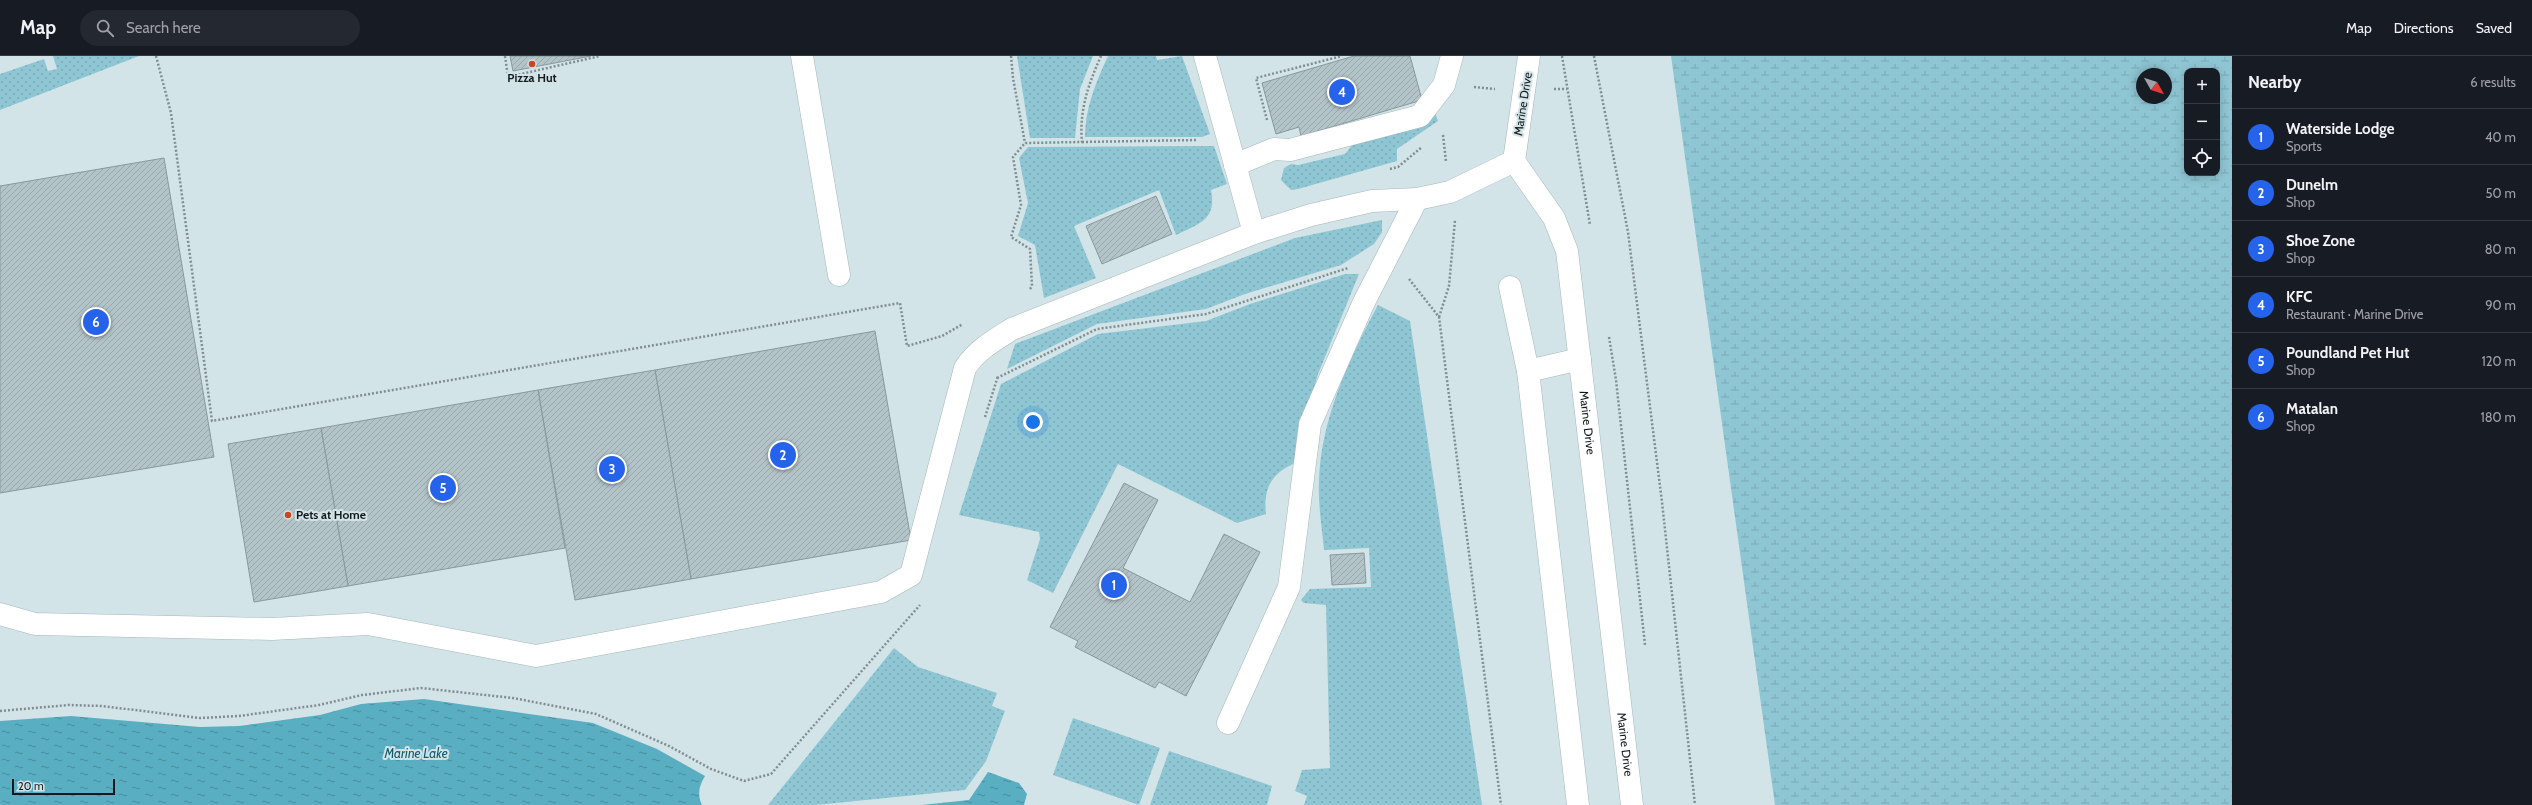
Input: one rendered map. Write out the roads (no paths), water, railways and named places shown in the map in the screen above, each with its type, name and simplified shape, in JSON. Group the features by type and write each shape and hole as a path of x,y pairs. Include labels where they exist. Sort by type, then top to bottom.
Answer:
{"street":[{"path":"802,56 839,275"},
{"path":"1205,56 1254,233"},
{"path":"1235,165 1274,149 1290,150 1420,116 1444,85 1452,56"},
{"name":"Marine Drive","path":"1529,56 1514,161 1554,218 1562,233 1568,251 1632,805"},
{"path":"0,614 35,624 272,629 368,624 536,656 881,592 911,576 965,368 974,354 1012,329 1254,233 1311,215 1372,201 1417,199 1450,192 1514,161"},
{"path":"1228,723 1289,587 1310,424 1364,302 1417,199"},
{"path":"1510,288 1528,371 1578,805"},
{"path":"1528,371 1580,359"}],"water":[{"name":"Marine Lake","path":"424,699 593,723 657,749 705,776 699,790 702,805 0,805 0,721 71,716 200,727 239,726 320,715 361,704"},
{"path":"988,772 1019,783 1027,794 1024,805 922,805 969,800"}],"place":[{"name":"Pizza Hut","path":"532,64"},
{"name":"KFC","path":"1342,92"},
{"name":"Matalan","path":"96,322"},
{"name":"Dunelm","path":"783,455"},
{"name":"Shoe Zone","path":"612,469"},
{"name":"Poundland Pet Hut","path":"443,488"},
{"name":"Pets at Home","path":"288,515"},
{"name":"Waterside Lodge","path":"1114,585"}]}
